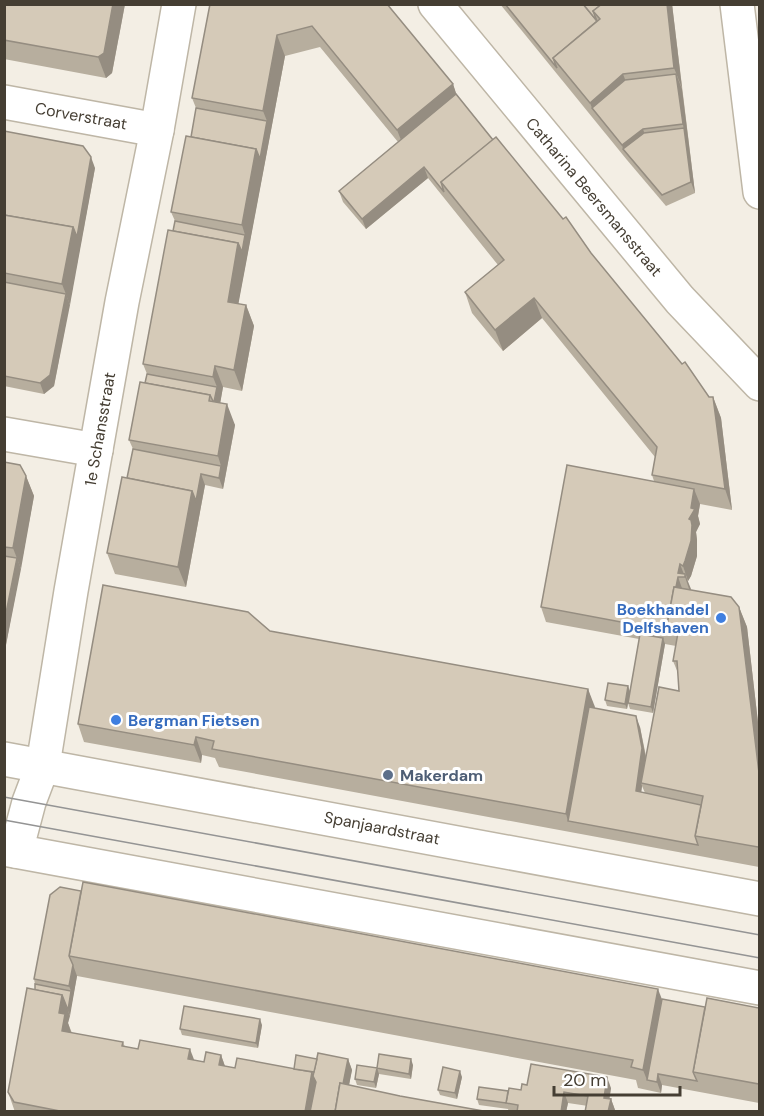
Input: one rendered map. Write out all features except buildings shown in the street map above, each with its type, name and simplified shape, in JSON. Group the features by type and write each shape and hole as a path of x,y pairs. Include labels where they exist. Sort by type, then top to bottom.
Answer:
{"street":[{"name":"1e Schansstraat","path":"10,850 43,765 122,302 157,130 179,4"},
{"name":"Catharina Beersmansstraat","path":"435,4 680,300 759,384"},
{"path":"736,4 759,192"},
{"name":"Corverstraat","path":"4,102 157,130"},
{"path":"4,434 96,450"},
{"name":"Spanjaardstraat","path":"4,759 759,899"},
{"path":"10,850 759,988"}],"tram line":[{"path":"4,797 760,935"},
{"path":"4,820 760,958"}],"place":[{"name":"Boekhandel Delfshaven","path":"721,618"},
{"name":"Bergman Fietsen","path":"116,720"},
{"name":"Makerdam","path":"388,775"}]}
